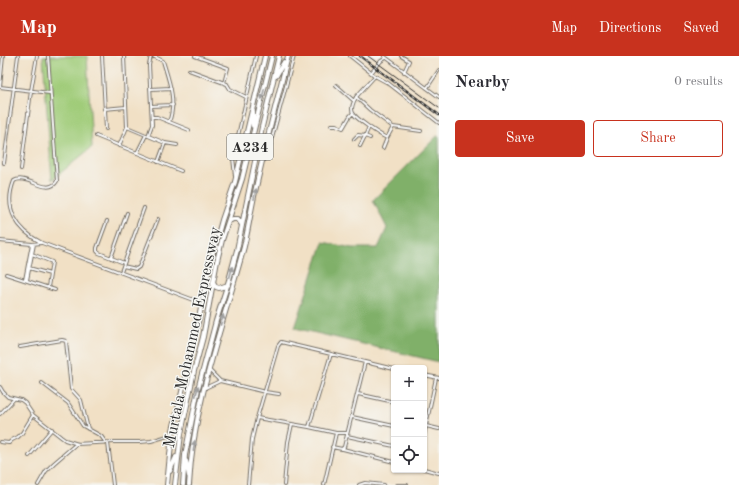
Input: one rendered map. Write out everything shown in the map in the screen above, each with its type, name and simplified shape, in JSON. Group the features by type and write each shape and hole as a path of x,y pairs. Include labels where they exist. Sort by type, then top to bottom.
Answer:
{"highway":[{"name":"Murtala Mohammed Expressway","path":"167,485 172,435 214,246 236,179 265,56"},
{"name":"Murtala Mohammed Expressway","path":"175,485 178,453 185,409 203,337 222,240 239,190 272,56"},
{"name":"Murtala Mohammed Expressway","path":"183,485 185,455 193,411 204,362 228,284 279,56"},
{"name":"Murtala Mohammed Expressway","path":"190,483 195,436 209,370 244,248 255,192 288,56"},
{"path":"273,80 288,56"},
{"path":"253,105 253,133"},
{"path":"236,179 239,190"},
{"path":"228,222 232,219 238,219 242,225"},
{"path":"213,281 216,287 219,288 228,284"},
{"path":"168,475 178,453"},
{"path":"185,455 190,483"}],"street":[{"path":"3,56 0,87 14,90 50,93"},
{"path":"4,163 18,56"},
{"path":"21,169 37,56"},
{"path":"48,56 57,181 54,186 46,187 16,180 13,184 11,197 13,216 20,227 30,236 42,242 202,303"},
{"path":"102,56 106,129"},
{"path":"120,146 127,127 124,56"},
{"path":"137,153 152,128 149,65 152,56 163,61 171,88 173,105 169,122"},
{"path":"195,56 228,68 224,83"},
{"path":"236,179 233,158 256,56"},
{"path":"265,152 268,153 294,56"},
{"path":"350,56 375,76 388,83 439,123"},
{"path":"371,73 381,61 391,56"},
{"path":"401,56 409,61 404,72"},
{"path":"386,58 439,97"},
{"path":"189,70 227,84 230,88 246,97"},
{"path":"427,88 439,70"},
{"path":"375,76 356,97 352,108 353,113 379,135 387,138"},
{"path":"336,85 354,101"},
{"path":"150,89 171,88"},
{"path":"356,97 370,110 393,127 420,131"},
{"path":"151,106 173,105"},
{"path":"104,109 126,108"},
{"path":"331,125 336,125 343,128 353,113"},
{"path":"152,117 158,117 189,130"},
{"path":"127,127 177,145"},
{"path":"360,146 370,127"},
{"path":"383,148 393,127"},
{"path":"96,136 181,171"},
{"path":"354,139 358,136 366,136 370,138"},
{"path":"158,162 166,142"},
{"path":"121,272 144,208"},
{"path":"111,258 127,213"},
{"path":"123,266 136,269 139,268 158,219"},
{"path":"107,220 97,251 124,263"},
{"path":"0,241 33,244 42,242"},
{"path":"26,280 33,244"},
{"path":"26,280 33,244"},
{"path":"32,254 52,261 53,263 48,287"},
{"path":"29,268 50,274"},
{"path":"6,274 55,290"},
{"path":"20,347 62,340 66,341 71,389 81,400 88,428"},
{"path":"248,485 252,439 264,392 278,346 281,342 391,368"},
{"path":"310,427 331,354"},
{"path":"342,449 366,362"},
{"path":"209,370 220,381 264,392 279,394"},
{"path":"427,376 438,378 427,421"},
{"path":"205,388 220,381"},
{"path":"42,382 68,403 83,426 101,436 107,443 112,485"},
{"path":"0,387 8,397 21,400 25,403 33,415 65,440 79,444"},
{"path":"358,394 391,401"},
{"path":"0,414 14,398"},
{"path":"0,442 9,443 18,437 33,415"},
{"path":"352,417 391,425"},
{"path":"257,418 347,434 391,445"},
{"path":"284,485 287,449 292,424"},
{"path":"427,426 439,429"},
{"path":"29,456 52,429"},
{"path":"324,485 336,433"},
{"path":"38,485 46,471 73,446 79,444 140,442 172,435"},
{"path":"332,447 391,461"},
{"path":"427,470 439,473"},
{"path":"359,485 365,483 384,485"},
{"path":"397,485 407,485"}],"green space":[{"path":"43,56 87,56 92,147 52,180"},
{"path":"437,136 439,137 439,362 295,328 323,242 352,248 378,248 387,228 373,200"}],"tram line":[{"path":"368,56 439,108"}],"railway":[{"path":"360,56 439,115"}]}
